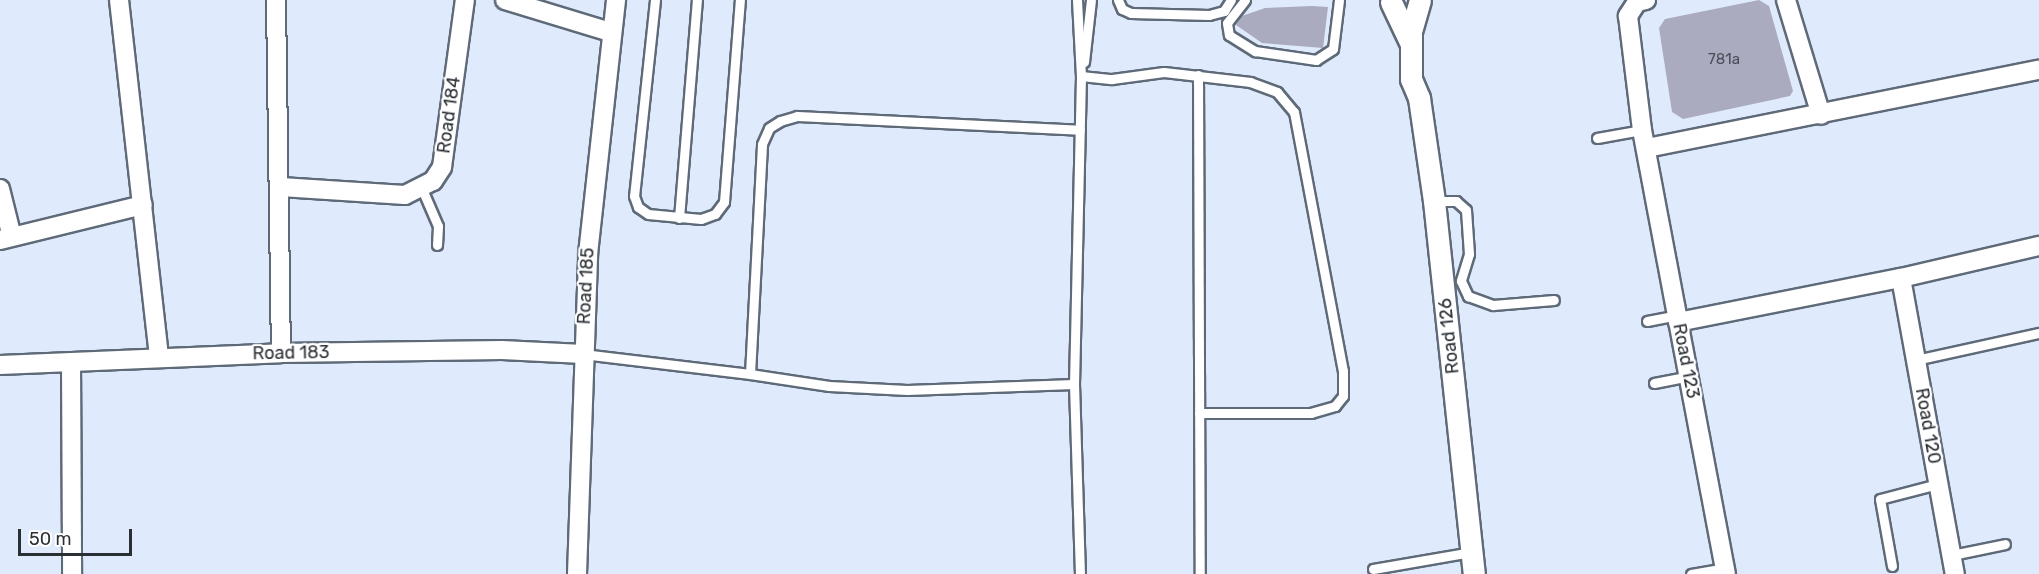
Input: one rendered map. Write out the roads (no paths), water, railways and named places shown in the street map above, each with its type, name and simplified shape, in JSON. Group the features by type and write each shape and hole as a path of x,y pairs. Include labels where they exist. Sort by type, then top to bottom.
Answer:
{"street":[{"path":"119,0 159,358"},
{"path":"276,0 281,187 281,353"},
{"name":"Road 184","path":"422,189 434,181 442,166 465,0"},
{"path":"505,0 610,32"},
{"name":"Road 185","path":"577,574 583,354 592,202 610,32 616,0"},
{"path":"1786,0 1821,115"},
{"path":"1385,1 1418,8"},
{"path":"1385,1 1410,42"},
{"name":"Road 123","path":"1641,1 1628,16 1642,130 1725,571"},
{"name":"Road 126","path":"1418,8 1410,42 1411,79 1419,98 1434,201 1474,574"},
{"name":"Road 126","path":"1418,8 1423,33 1424,68 1419,98"},
{"path":"1647,148 2039,70"},
{"path":"281,187 405,195 422,189"},
{"path":"0,189 6,238 143,205"},
{"path":"1678,319 1901,278 2039,246"},
{"name":"Road 120","path":"1901,278 1955,574"},
{"name":"Road 183","path":"0,365 281,353 502,350 583,354"},
{"path":"70,362 72,574"}],"lane":[{"path":"655,0 634,196 638,207 648,214 679,218 709,218 724,202 740,0"},
{"path":"679,218 697,0"},
{"path":"1077,0 1082,76"},
{"path":"1080,574 1074,384 1082,76 1091,0"},
{"path":"1118,0 1122,9 1131,13 1209,15 1224,11 1231,0"},
{"path":"1245,0 1227,23 1230,35 1255,51 1316,60 1333,49 1339,0"},
{"path":"1082,76 1112,79 1152,72 1198,75 1265,86 1287,101 1294,112 1345,384 1343,396 1324,412 1198,413"},
{"path":"1198,75 1200,574"},
{"path":"750,374 762,144 769,128 796,116 1080,130"},
{"path":"1598,138 1642,130"},
{"path":"422,189 435,213 439,236 437,245"},
{"path":"1434,201 1456,201 1466,210 1469,254 1461,281 1468,296 1492,305 1554,300"},
{"path":"1647,321 1678,319"},
{"path":"1916,360 2039,333"},
{"path":"583,354 829,386 907,390 1074,384"},
{"path":"1654,383 1689,376"},
{"path":"1892,566 1881,497 1938,484"},
{"path":"1952,555 2005,544"},
{"path":"1373,569 1472,552"},
{"path":"1691,574 1725,571"}]}
